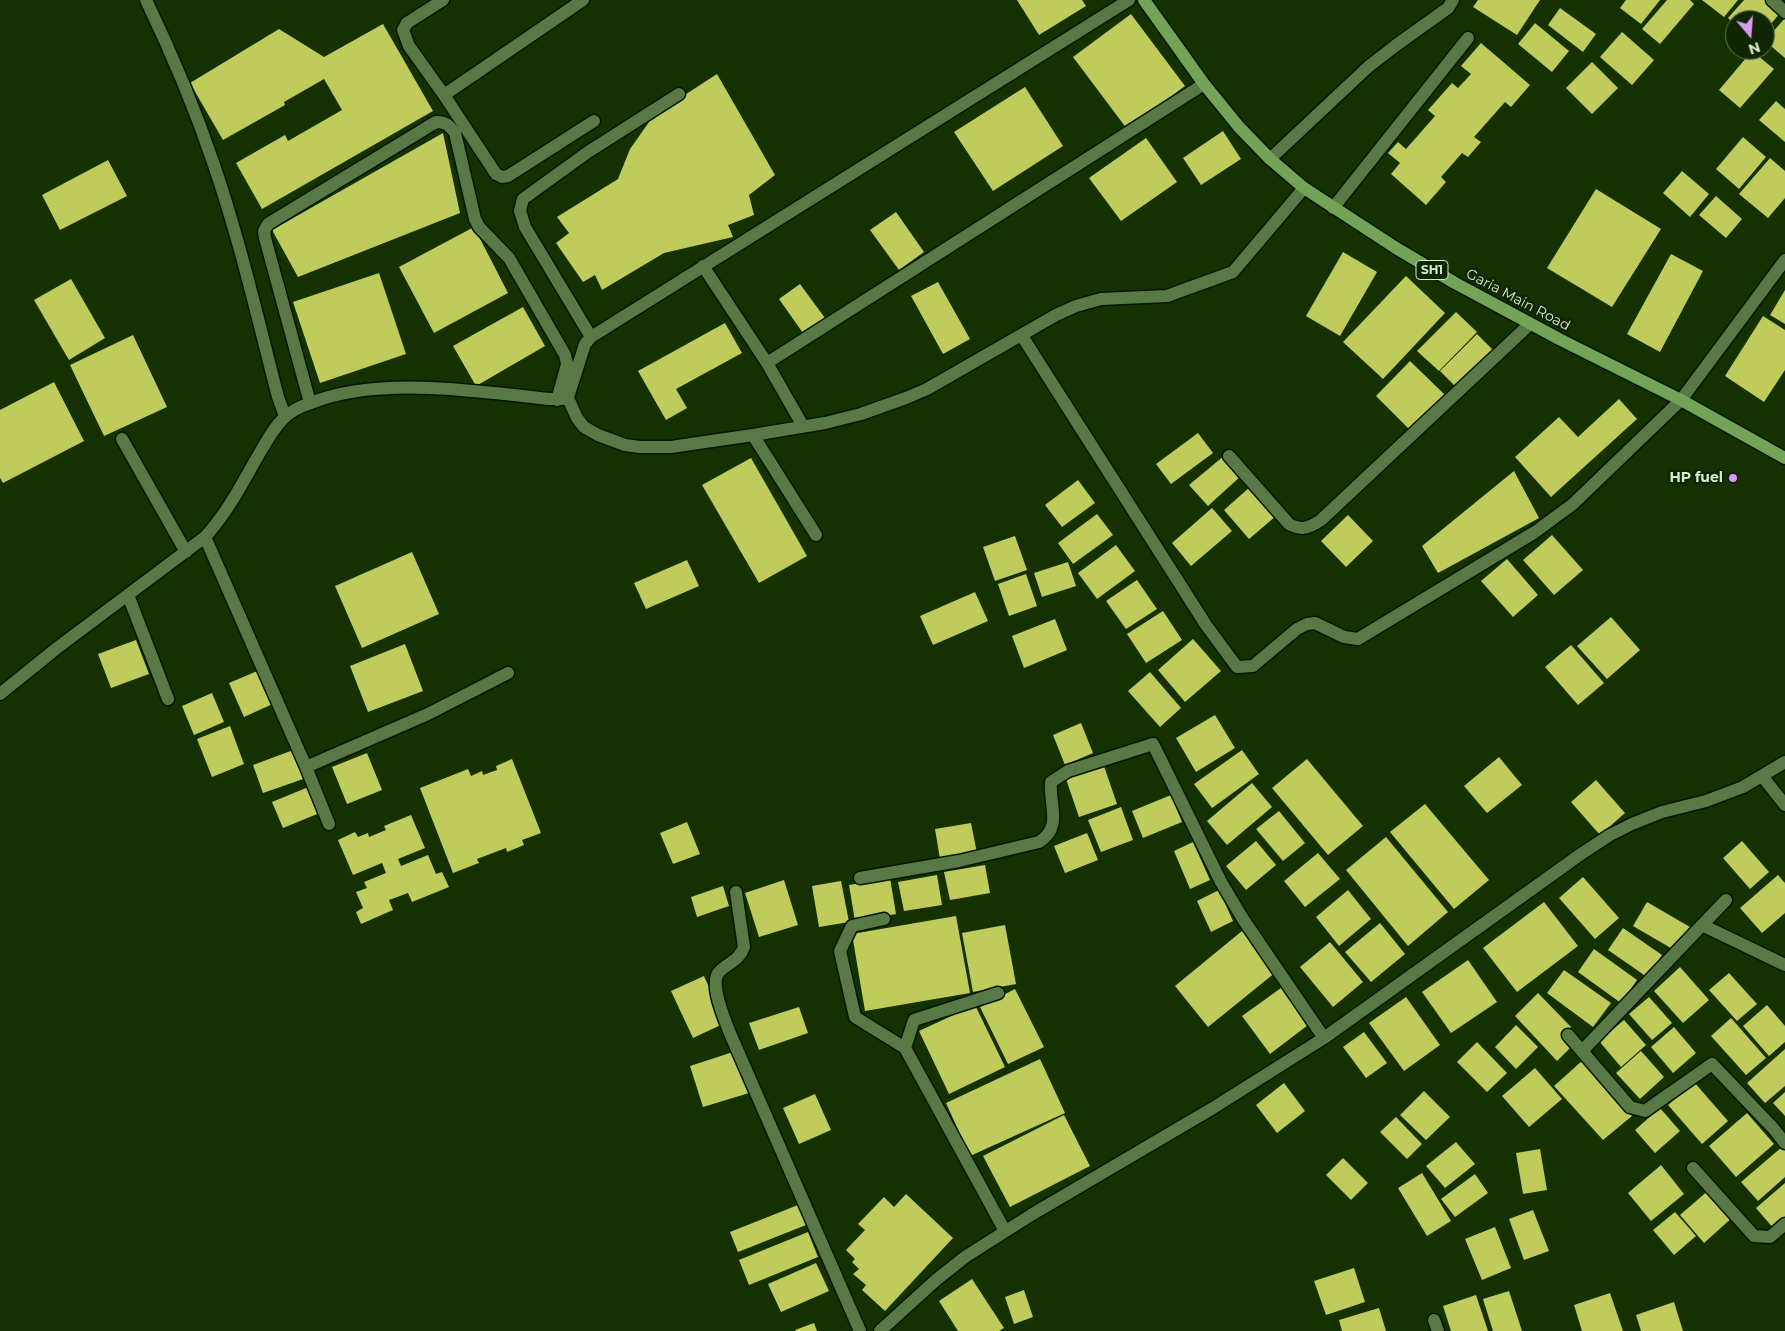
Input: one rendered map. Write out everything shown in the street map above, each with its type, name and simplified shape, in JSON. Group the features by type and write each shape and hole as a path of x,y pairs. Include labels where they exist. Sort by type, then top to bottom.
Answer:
{"main road":[{"name":"Garia Main Road","path":"1144,0 1204,84 1239,127 1270,159 1304,188 1455,283 1530,324 1681,400 1785,458"}],"street":[{"path":"146,0 181,76 214,165 235,234 278,397 285,416"},
{"path":"443,0 407,23 403,30 410,46 496,174 502,177 508,176 594,121"},
{"path":"444,94 582,0"},
{"path":"0,694 57,648 205,537 217,524 232,502 272,432 285,416 298,408 341,394 391,388 448,389 562,398 571,390 585,344 591,337 1129,0"},
{"path":"1772,0 1785,12"},
{"path":"1270,159 1368,68 1447,3"},
{"path":"1333,208 1468,38"},
{"path":"767,363 1204,84"},
{"path":"591,337 525,227 520,211 523,199 588,152 679,94"},
{"path":"310,403 264,231 268,224 436,122 449,124 455,132 475,219 479,227 509,258 565,355 567,364 562,398 584,427 598,436 625,445 640,447 670,446 753,436 861,414 927,389 1056,315 1076,306 1101,299 1167,296 1233,272 1304,188"},
{"path":"1022,336 1206,625 1237,667 1253,666 1297,629 1307,624 1315,623 1351,639 1358,639 1535,532 1573,504 1681,400 1785,260"},
{"path":"703,266 742,328 767,363 803,426"},
{"path":"1229,456 1289,524 1299,529 1309,528 1321,520 1530,324"},
{"path":"753,436 816,535"},
{"path":"122,440 186,552"},
{"path":"205,537 329,824"},
{"path":"128,595 168,699"},
{"path":"306,767 428,714 508,673"},
{"path":"860,878 960,861 1039,842 1052,830 1051,782 1068,772 1152,744 1221,882 1259,943 1324,1038"},
{"path":"880,1331 964,1257 1213,1108 1324,1038 1580,854 1610,835 1662,812 1706,801 1734,790 1785,762"},
{"path":"1762,776 1785,805"},
{"path":"736,892 744,946 742,952 733,962 720,970 716,976 719,1003 729,1031 860,1331"},
{"path":"1582,1052 1726,900"},
{"path":"884,919 852,926 840,951 855,1016 905,1048 1005,1231"},
{"path":"1702,925 1785,965"},
{"path":"905,1048 914,1020 998,993"},
{"path":"1568,1035 1630,1107 1645,1111 1712,1064 1785,1142"},
{"path":"1693,1168 1754,1236 1770,1237 1785,1224"}],"building":[{"path":"1017,0 1082,0 1086,6 1039,35"},
{"path":"1478,0 1540,0 1517,35 1473,7"},
{"path":"1626,0 1660,0 1641,24 1620,8"},
{"path":"1667,0 1690,0 1694,4 1660,44 1642,29"},
{"path":"1702,0 1738,0 1730,10 1725,10 1724,17"},
{"path":"1744,0 1765,0 1780,13 1775,19 1775,10 1735,10"},
{"path":"1560,8 1596,34 1583,52 1548,25"},
{"path":"1131,14 1185,86 1127,129 1073,57"},
{"path":"1785,18 1785,58 1775,50 1775,30"},
{"path":"1535,23 1569,51 1552,72 1518,44"},
{"path":"383,24 433,111 262,209 236,163 285,135 288,141 342,110 324,79 284,102 285,105 223,140 190,83 279,29 324,57"},
{"path":"1622,32 1654,60 1632,85 1600,57"},
{"path":"1481,43 1530,85 1511,107 1505,102 1474,137 1481,142 1468,157 1462,153 1441,177 1446,182 1426,205 1391,174 1400,163 1388,153 1398,142 1406,149 1435,116 1428,110 1452,83 1458,88 1471,74 1461,66"},
{"path":"1744,60 1763,60 1774,69 1740,108 1719,90"},
{"path":"1592,62 1618,88 1592,114 1566,88"},
{"path":"717,74 775,175 749,195 754,215 728,225 733,237 664,253 602,290 595,275 583,282 556,243 569,233 557,217 618,179 630,149 654,115"},
{"path":"1025,87 1063,146 993,191 954,132"},
{"path":"1776,101 1785,109 1785,142 1759,120"},
{"path":"1223,131 1241,159 1201,185 1183,158"},
{"path":"443,133 460,213 298,277 272,230"},
{"path":"1743,137 1766,157 1739,189 1716,169"},
{"path":"1146,138 1177,182 1121,221 1089,178"},
{"path":"1770,158 1785,171 1785,198 1768,218 1739,194"},
{"path":"108,160 127,196 60,230 42,195"},
{"path":"1682,171 1709,194 1690,217 1663,193"},
{"path":"1596,189 1661,229 1612,307 1547,268"},
{"path":"1716,196 1742,219 1726,238 1699,215"},
{"path":"896,212 924,252 899,270 870,230"},
{"path":"474,227 508,293 434,333 399,267"},
{"path":"1343,252 1377,272 1340,336 1306,316"},
{"path":"1671,254 1703,271 1660,352 1627,334"},
{"path":"379,273 406,354 320,383 293,302"},
{"path":"1406,276 1445,313 1383,379 1343,342"},
{"path":"71,279 105,338 69,360 34,300"},
{"path":"938,282 970,339 943,354 911,296"},
{"path":"800,284 825,318 803,333 779,299"},
{"path":"1785,290 1785,324 1770,315"},
{"path":"523,307 545,346 476,386 453,346"},
{"path":"1456,312 1477,332 1439,371 1417,351"},
{"path":"1763,316 1785,330 1785,370 1764,402 1725,376"},
{"path":"725,323 742,353 676,389 687,408 666,420 638,371"},
{"path":"1477,334 1496,353 1459,390 1440,371"},
{"path":"133,335 167,407 104,436 70,365"},
{"path":"1410,361 1445,395 1410,430 1376,396"},
{"path":"54,382 84,441 3,483 0,478 0,410"},
{"path":"1619,399 1637,419 1551,497 1515,457 1559,417 1578,437"},
{"path":"1198,433 1213,453 1171,484 1156,464"},
{"path":"1225,455 1242,475 1208,506 1189,485"},
{"path":"751,458 807,556 759,583 702,485"},
{"path":"1514,471 1539,518 1438,573 1422,546"},
{"path":"1078,480 1095,503 1062,527 1045,505"},
{"path":"1250,487 1276,516 1249,539 1224,510"},
{"path":"1212,508 1232,531 1191,566 1172,543"},
{"path":"1097,514 1113,535 1073,564 1058,543"},
{"path":"1348,515 1373,541 1346,567 1321,541"},
{"path":"1552,535 1583,570 1554,595 1523,560"},
{"path":"1015,536 1027,570 995,581 983,547"},
{"path":"1116,545 1135,571 1097,599 1078,573"},
{"path":"412,552 439,614 362,648 335,586"},
{"path":"1507,559 1538,595 1513,617 1481,581"},
{"path":"687,560 699,586 646,609 634,583"},
{"path":"1068,562 1076,586 1042,597 1034,573"},
{"path":"1026,574 1037,606 1009,616 998,584"},
{"path":"1137,580 1157,609 1126,629 1106,601"},
{"path":"975,592 988,621 933,645 920,616"},
{"path":"1163,611 1182,640 1146,663 1127,634"},
{"path":"1611,617 1640,650 1607,679 1577,646"},
{"path":"1055,619 1067,650 1024,668 1012,636"},
{"path":"1193,639 1221,671 1185,702 1158,670"},
{"path":"136,640 149,674 111,688 98,654"},
{"path":"405,644 423,691 368,712 350,666"},
{"path":"1571,645 1604,683 1578,705 1545,667"},
{"path":"262,669 277,702 244,717 229,683"},
{"path":"1150,672 1181,708 1160,727 1128,691"},
{"path":"212,693 224,722 194,735 182,706"},
{"path":"1215,715 1235,748 1196,772 1176,738"},
{"path":"1081,723 1093,753 1065,765 1053,735"},
{"path":"230,726 244,764 212,777 197,739"},
{"path":"296,749 306,778 263,793 253,765"},
{"path":"1242,750 1259,774 1212,808 1194,784"},
{"path":"367,753 382,790 347,804 332,767"},
{"path":"1499,757 1522,785 1487,813 1464,786"},
{"path":"512,759 541,833 522,840 524,845 507,852 506,848 477,859 479,863 453,873 420,788 468,769 471,776 482,771 483,775 497,770 496,766"},
{"path":"1307,759 1363,826 1328,855 1272,788"},
{"path":"1104,766 1117,804 1079,817 1066,779"},
{"path":"1596,780 1625,813 1600,835 1571,802"},
{"path":"1252,783 1272,807 1227,845 1207,821"},
{"path":"311,786 322,812 283,828 272,802"},
{"path":"1171,795 1182,822 1143,838 1132,811"},
{"path":"1425,804 1489,880 1454,909 1390,832"},
{"path":"1121,807 1133,840 1101,852 1088,820"},
{"path":"1279,811 1305,843 1283,861 1256,829"},
{"path":"411,815 425,848 398,859 401,866 428,855 436,874 442,872 449,887 412,902 408,893 389,900 393,910 361,924 356,912 363,908 356,892 367,888 364,882 386,873 382,863 353,875 338,840 355,832 358,837 368,833 369,837 386,830 384,826"},
{"path":"687,822 700,854 673,864 660,833"},
{"path":"971,823 977,853 940,859 935,829"},
{"path":"1087,833 1098,860 1065,873 1054,846"},
{"path":"1386,837 1448,912 1408,946 1346,870"},
{"path":"1256,841 1276,865 1246,890 1226,866"},
{"path":"1742,841 1769,872 1750,889 1723,858"},
{"path":"1193,842 1210,880 1190,889 1174,851"},
{"path":"1318,853 1340,879 1305,907 1284,881"},
{"path":"985,865 990,893 950,900 944,872"},
{"path":"937,875 942,905 904,911 898,882"},
{"path":"1778,875 1785,883 1785,913 1762,933 1740,908"},
{"path":"1583,877 1619,918 1595,939 1559,898"},
{"path":"890,878 896,914 855,921 849,885"},
{"path":"784,880 798,925 759,937 745,893"},
{"path":"841,881 849,922 819,927 812,886"},
{"path":"723,886 729,906 697,917 691,897"},
{"path":"1219,890 1233,921 1211,932 1197,901"},
{"path":"1348,890 1371,919 1339,946 1316,917"},
{"path":"1544,902 1578,946 1517,992 1483,948"},
{"path":"1647,902 1690,927 1676,951 1633,926"},
{"path":"956,916 970,993 865,1011 852,934"},
{"path":"1380,923 1405,954 1371,982 1345,952"},
{"path":"1005,925 1016,984 973,992 962,933"},
{"path":"1623,928 1662,955 1647,977 1608,950"},
{"path":"1242,931 1276,972 1208,1027 1175,986"},
{"path":"1330,942 1363,982 1333,1007 1300,967"},
{"path":"1594,949 1637,980 1621,1003 1578,972"},
{"path":"1468,960 1497,1002 1451,1033 1422,992"},
{"path":"1680,967 1709,1000 1683,1023 1654,991"},
{"path":"1564,970 1611,1003 1593,1027 1547,993"},
{"path":"1729,973 1757,1004 1737,1021 1709,990"},
{"path":"704,976 725,1023 693,1038 671,991"},
{"path":"1281,988 1308,1025 1270,1054 1242,1016"},
{"path":"1015,989 1044,1047 1008,1064 980,1007"},
{"path":"1538,993 1571,1027 1561,1036 1572,1046 1557,1061 1515,1016"},
{"path":"1406,997 1440,1045 1404,1071 1369,1023"},
{"path":"1649,997 1672,1023 1652,1040 1629,1014"},
{"path":"975,1005 1005,1067 949,1094 919,1031"},
{"path":"1767,1005 1785,1026 1785,1042 1769,1056 1743,1026"},
{"path":"799,1007 808,1033 759,1050 749,1023"},
{"path":"1731,1018 1766,1058 1746,1075 1711,1036"},
{"path":"1624,1020 1646,1045 1621,1067 1599,1041"},
{"path":"1516,1025 1538,1047 1516,1069 1495,1047"},
{"path":"1674,1027 1696,1053 1673,1073 1651,1047"},
{"path":"1364,1032 1387,1063 1366,1078 1343,1047"},
{"path":"1477,1042 1507,1073 1487,1092 1457,1062"},
{"path":"1785,1049 1785,1086 1765,1103 1747,1083"},
{"path":"736,1051 749,1093 703,1107 690,1066"},
{"path":"1641,1051 1664,1077 1640,1099 1616,1073"},
{"path":"1040,1059 1065,1113 970,1156 946,1103"},
{"path":"1583,1060 1632,1116 1603,1140 1554,1086"},
{"path":"1535,1068 1562,1099 1529,1127 1502,1096"},
{"path":"1694,1082 1728,1121 1702,1144 1668,1105"},
{"path":"1284,1083 1305,1111 1277,1133 1256,1105"},
{"path":"1424,1091 1450,1117 1426,1140 1400,1115"},
{"path":"1785,1092 1785,1116 1773,1103"},
{"path":"815,1094 831,1130 799,1144 783,1108"},
{"path":"1660,1108 1680,1131 1655,1153 1635,1130"},
{"path":"1747,1113 1774,1144 1736,1177 1709,1146"},
{"path":"1064,1115 1090,1166 1010,1207 983,1156"},
{"path":"1396,1117 1422,1144 1407,1159 1380,1132"},
{"path":"1456,1142 1475,1164 1445,1188 1426,1166"},
{"path":"1782,1147 1785,1150 1785,1177 1758,1201 1741,1182"},
{"path":"1540,1149 1547,1190 1523,1194 1516,1153"},
{"path":"1343,1158 1368,1183 1351,1200 1326,1175"},
{"path":"1661,1165 1684,1194 1651,1221 1628,1193"},
{"path":"1422,1173 1451,1221 1427,1236 1398,1188"},
{"path":"1475,1174 1488,1193 1455,1217 1441,1199"},
{"path":"1785,1183 1785,1220 1774,1229 1756,1208"},
{"path":"1710,1189 1734,1216 1704,1243 1680,1215"},
{"path":"906,1194 953,1238 885,1311 862,1290 866,1285 853,1274 859,1269 852,1262 855,1259 846,1250 865,1230 858,1224 884,1197 894,1207"},
{"path":"798,1205 806,1225 738,1252 730,1232"},
{"path":"1533,1210 1549,1251 1524,1260 1509,1219"},
{"path":"1675,1212 1696,1236 1674,1255 1653,1230"},
{"path":"1495,1227 1511,1268 1482,1280 1465,1239"},
{"path":"808,1232 818,1257 749,1285 739,1260"},
{"path":"816,1263 829,1291 781,1312 768,1284"},
{"path":"1354,1268 1365,1302 1326,1315 1314,1281"},
{"path":"972,1279 1004,1328 999,1331 958,1331 939,1301"},
{"path":"1024,1290 1033,1317 1014,1324 1005,1297"},
{"path":"1509,1291 1522,1331 1493,1331 1483,1299"},
{"path":"1610,1293 1623,1331 1582,1331 1574,1305"},
{"path":"1476,1295 1488,1331 1451,1331 1443,1306"},
{"path":"1674,1302 1683,1331 1641,1331 1636,1315"},
{"path":"1379,1308 1386,1331 1342,1331 1339,1320"},
{"path":"814,1323 817,1331 795,1330"}],"place":[{"name":"HP fuel","path":"1733,478"}]}
